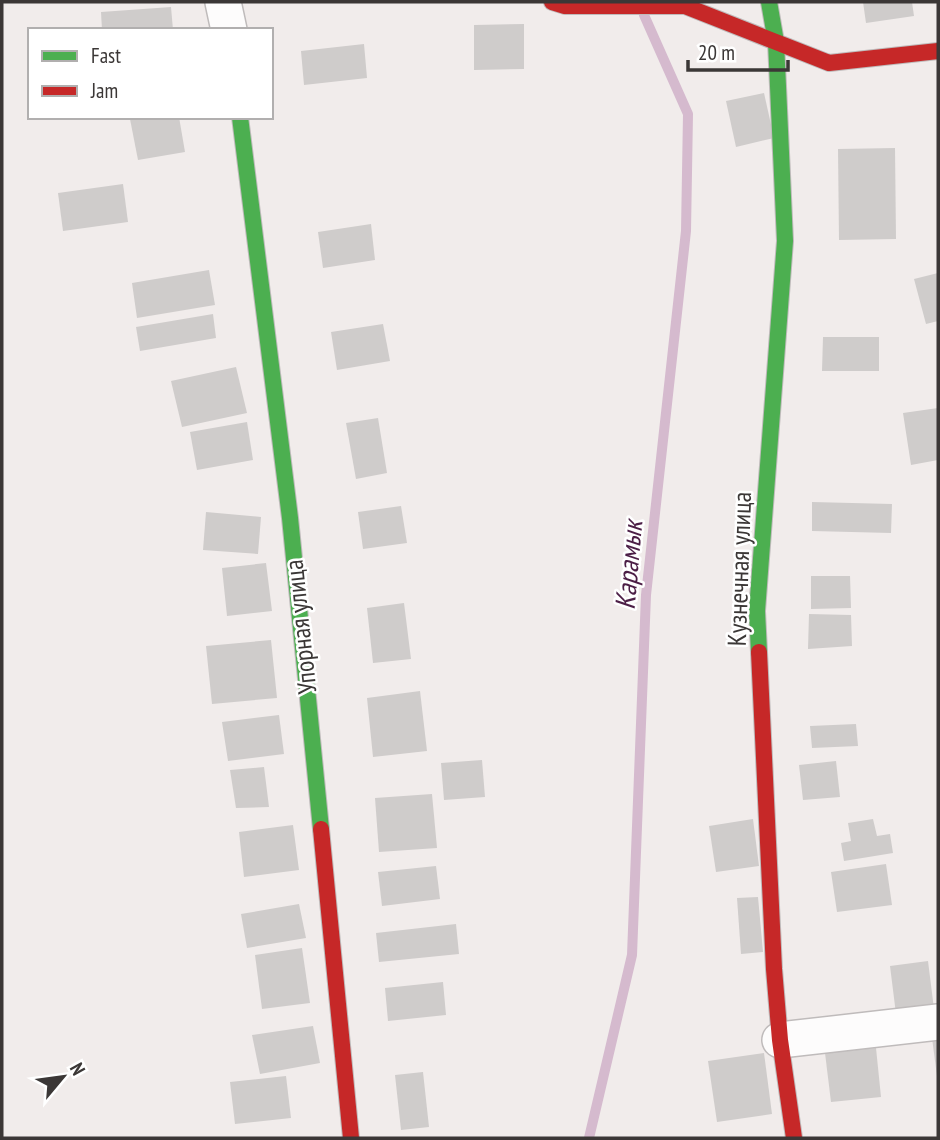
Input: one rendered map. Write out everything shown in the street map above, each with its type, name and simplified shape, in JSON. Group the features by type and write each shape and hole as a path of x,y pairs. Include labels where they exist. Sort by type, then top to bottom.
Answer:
{"street":[{"path":"223,2 229,28"},
{"name":"Кузнечная улица","path":"769,2 776,42 785,241 757,611 774,969 780,1040 794,1138"},
{"path":"559,4 685,6 829,63 938,51"},
{"name":"Упорная улица","path":"240,119 290,518 351,1138"},
{"path":"780,1040 938,1022"}],"building":[{"path":"863,2 912,2 914,16 866,23"},
{"path":"171,7 173,28 102,28 101,12"},
{"path":"524,24 524,69 474,70 474,25"},
{"path":"364,44 367,78 304,85 301,51"},
{"path":"764,93 774,138 736,147 726,101"},
{"path":"130,119 179,119 185,152 138,160"},
{"path":"895,148 896,239 839,240 838,149"},
{"path":"123,184 128,222 63,231 58,193"},
{"path":"371,224 375,260 323,268 318,232"},
{"path":"209,270 215,305 137,318 132,283"},
{"path":"938,273 938,321 926,324 914,279"},
{"path":"213,314 216,338 140,351 136,327"},
{"path":"383,324 390,361 337,370 331,332"},
{"path":"823,337 879,337 879,371 822,371"},
{"path":"236,367 247,413 182,427 171,381"},
{"path":"938,408 938,460 911,465 903,413"},
{"path":"378,418 387,473 356,479 346,423"},
{"path":"247,422 253,460 197,470 190,432"},
{"path":"812,502 892,504 891,533 812,531"},
{"path":"401,506 407,543 363,549 358,512"},
{"path":"206,512 261,517 258,554 203,550"},
{"path":"266,563 272,611 227,616 222,568"},
{"path":"811,576 850,576 851,608 811,609"},
{"path":"404,603 411,659 373,663 367,608"},
{"path":"809,614 851,615 852,646 808,649"},
{"path":"271,640 277,698 212,704 206,646"},
{"path":"420,691 427,751 373,757 367,698"},
{"path":"279,715 284,754 228,761 222,722"},
{"path":"856,724 858,746 812,748 810,726"},
{"path":"482,760 485,797 444,800 441,763"},
{"path":"836,761 840,797 803,800 799,765"},
{"path":"264,767 269,807 236,808 230,770"},
{"path":"432,794 437,848 379,852 375,798"},
{"path":"753,819 759,866 716,872 709,826"},
{"path":"873,819 877,836 890,834 893,853 844,861 841,843 851,841 848,823"},
{"path":"293,825 299,870 244,877 239,832"},
{"path":"886,864 892,905 837,912 831,872"},
{"path":"436,866 440,899 382,906 378,872"},
{"path":"758,897 763,952 741,954 737,898"},
{"path":"299,904 306,938 247,948 241,914"},
{"path":"456,924 459,954 379,962 376,933"},
{"path":"302,948 310,1003 262,1009 255,955"},
{"path":"928,961 934,1009 896,1014 890,966"},
{"path":"443,982 446,1015 388,1021 385,988"},
{"path":"313,1026 320,1063 260,1074 252,1035"},
{"path":"938,1037 938,1076 937,1076 932,1038"},
{"path":"876,1048 881,1097 831,1102 825,1053"},
{"path":"764,1053 772,1114 717,1122 708,1061"},
{"path":"423,1072 429,1127 401,1130 395,1075"},
{"path":"286,1076 291,1118 235,1124 230,1082"}],"waterway":[{"name":"Карамык","path":"589,1138 632,955 646,595 686,231 688,114 644,15"}],"traffic: fast":[{"path":"759,652 757,611 785,241 776,42 769,2"},
{"path":"240,119 290,518 321,829"}],"traffic: jam":[{"path":"552,2 565,6 685,6 829,63 938,51"},
{"path":"759,652 774,969 780,1040 794,1138"},
{"path":"321,829 351,1138"}]}
